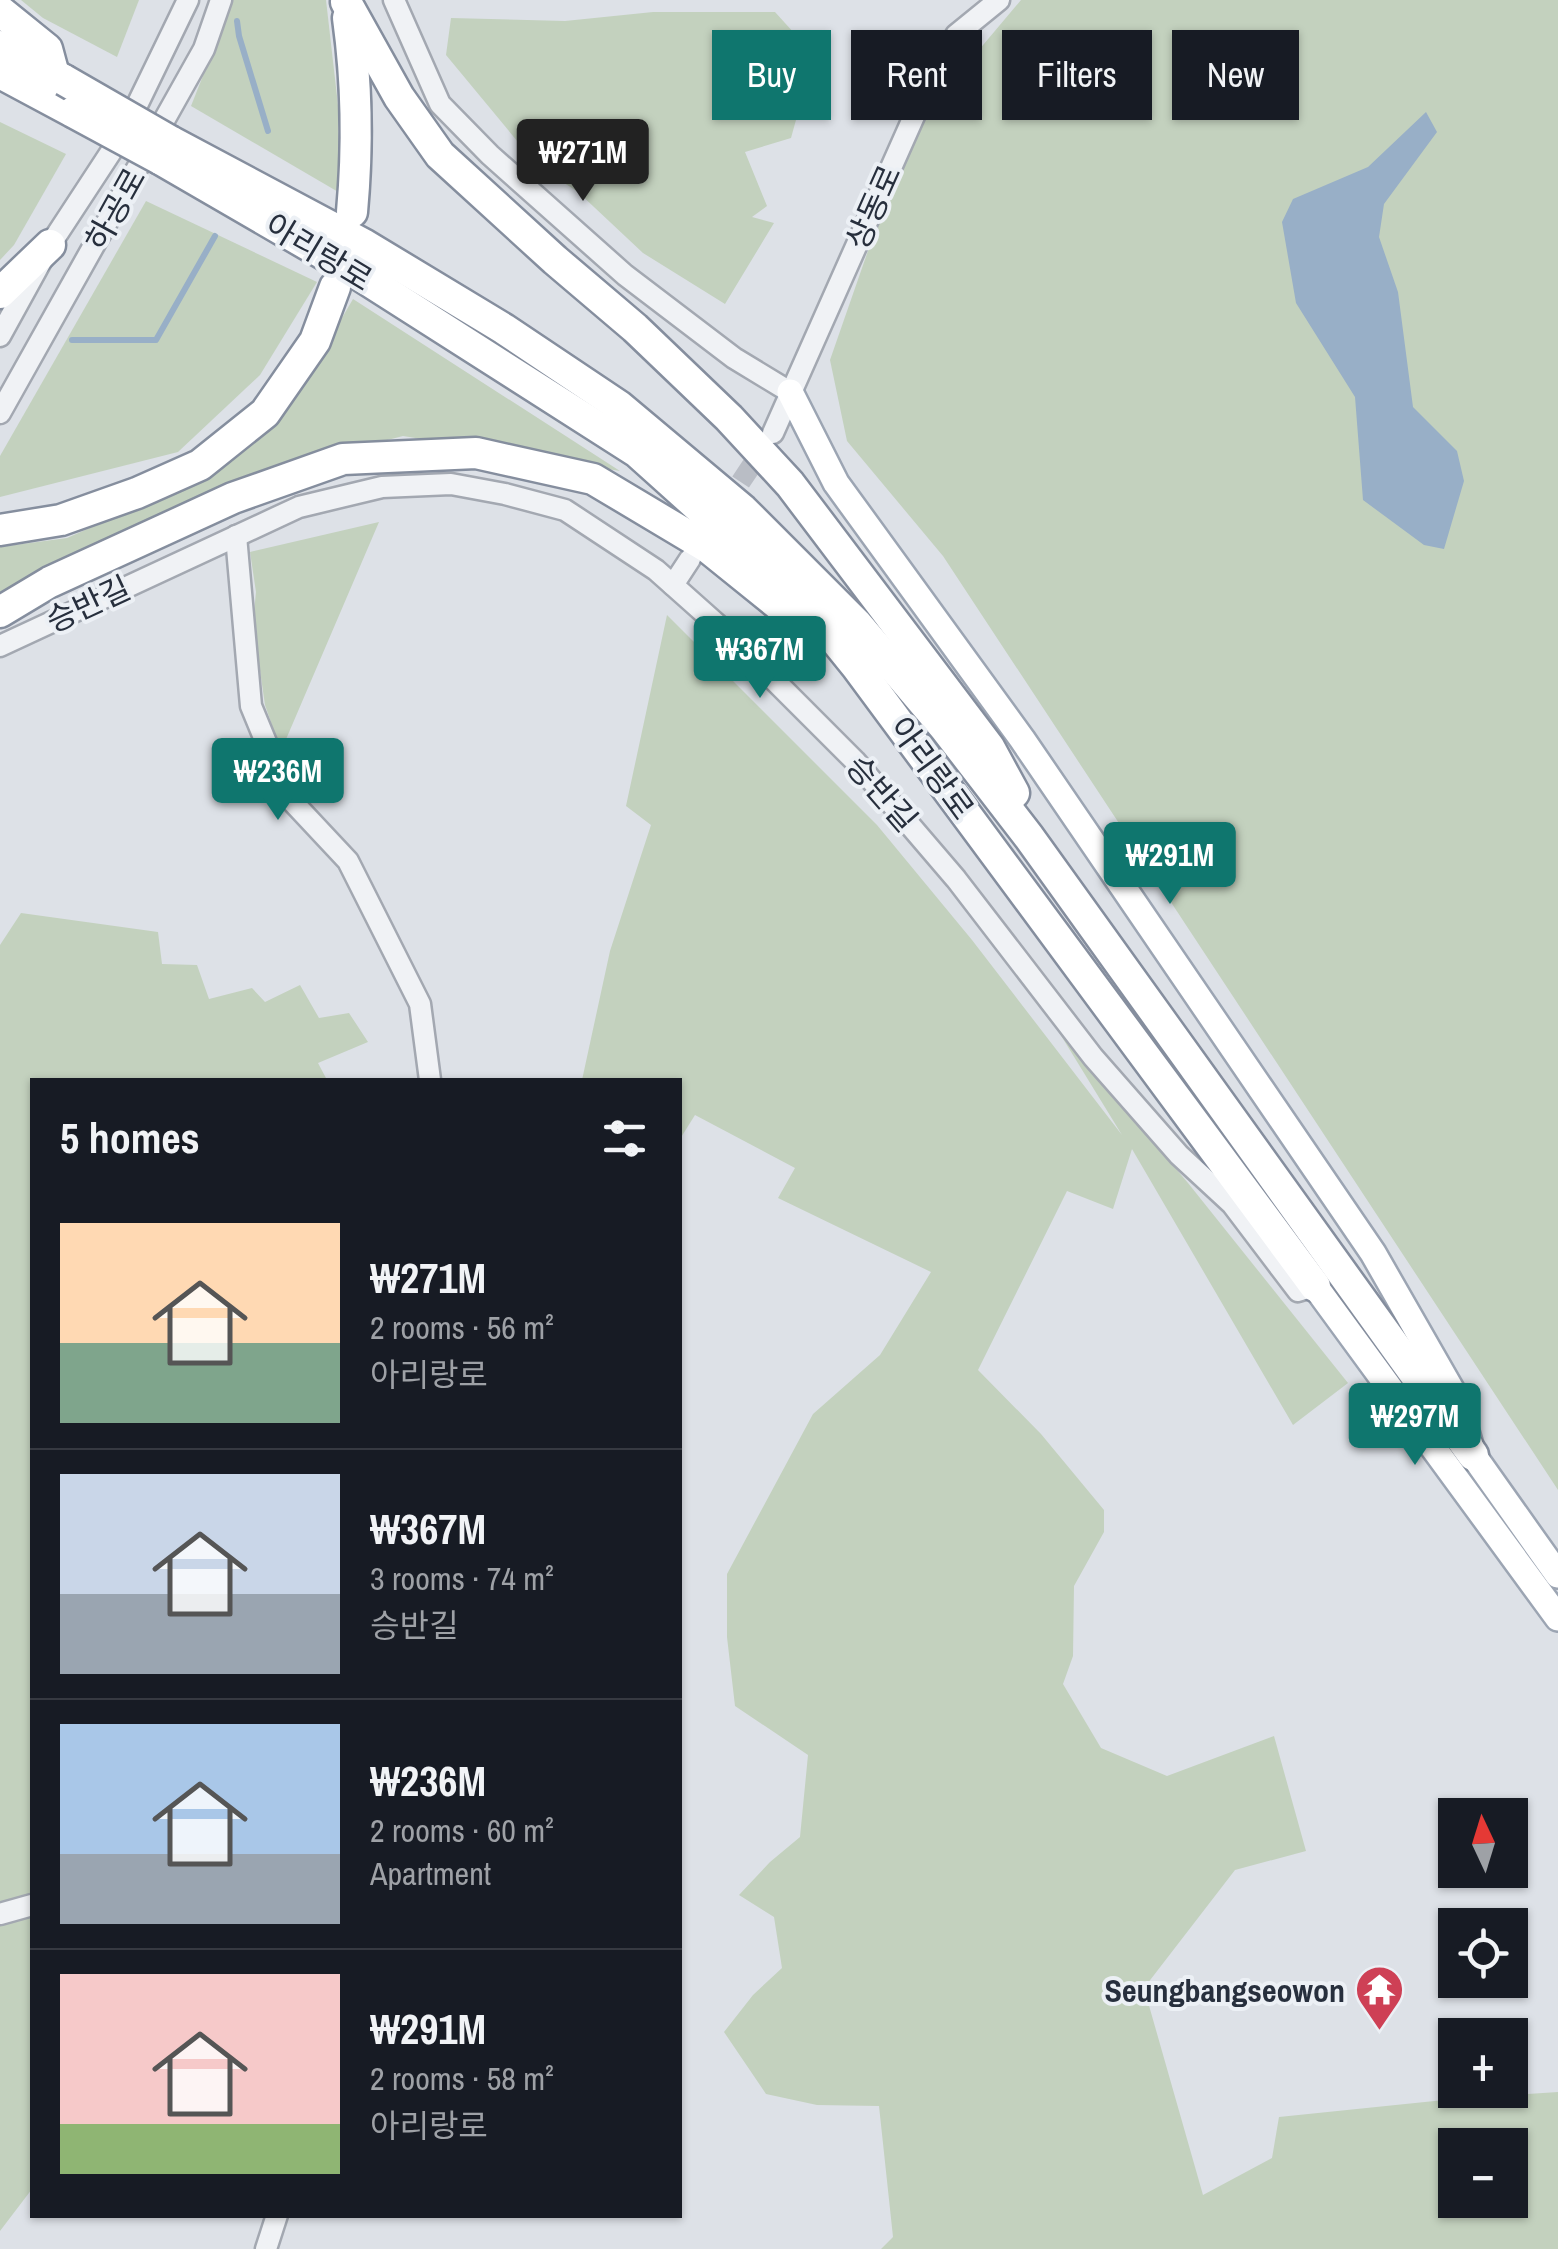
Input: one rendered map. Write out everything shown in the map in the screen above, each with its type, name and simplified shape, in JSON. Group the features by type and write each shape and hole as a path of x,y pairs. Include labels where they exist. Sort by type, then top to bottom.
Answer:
{"highway":[{"path":"346,1 357,80 352,212"},
{"path":"346,1 399,96 440,155 635,328 729,418 790,484 989,748 1019,802 1029,837"},
{"path":"0,11 47,49 61,92 0,94"},
{"name":"아리랑로","path":"0,46 61,92 165,150 637,452 806,604 1315,1286"},
{"name":"아리랑로","path":"0,72 61,92"},
{"name":"아리랑로","path":"165,150 366,246 504,329 619,406 743,510 856,623 945,728 1029,837 1473,1455"},
{"path":"0,293 50,245"},
{"path":"0,530 61,520 200,465 265,412 315,341 335,288"},
{"path":"0,612 50,582 233,498 343,459 476,453 593,479 707,546 802,623 841,646"}],"main road":[{"path":"790,392 836,483 1022,738 1373,1253 1456,1398 1473,1455"},
{"name":"아리랑로","path":"1315,1286 1558,1618"},
{"name":"아리랑로","path":"1473,1455 1558,1575"}],"street":[{"name":"하공로","path":"0,336 50,245 124,132 188,0"},
{"name":"하공로","path":"0,413 204,49 220,0"},
{"path":"394,0 440,104 490,155 625,276 734,358 790,392"},
{"name":"상동로","path":"773,433 927,87 956,35 999,0"},
{"name":"승반길","path":"0,646 299,508 382,488 451,484 565,510 656,570 729,635 855,761 956,879 1117,1085 1179,1155 1232,1204 1298,1291 1315,1286"},
{"path":"236,536 251,706 289,798 348,860 420,1004 430,1078"},
{"path":"673,585 690,559"},
{"path":"0,1914 30,1906"},
{"path":"266,2249 277,2218"}],"green space":[{"path":"21,0 139,0 117,57 43,18"},
{"path":"233,0 326,0 338,105 340,193 191,106"},
{"path":"1021,0 1558,0 1558,1490 943,556 847,441 830,360 909,133 920,120 982,120 982,46"},
{"path":"653,12 775,12 791,30 712,30 712,120 796,120 791,138 745,152 767,206 752,217 774,223 725,304 643,253 578,192 537,165 446,55 451,18 565,21"},
{"path":"0,122 66,154 14,245 0,260"},
{"path":"146,201 317,282 260,375 178,452 0,497 0,456"},
{"path":"353,299 620,471 403,436 267,471 0,593 0,547 67,538 221,470 300,390"},
{"path":"379,522 281,751 265,705 253,622 256,592 250,552"},
{"path":"667,615 877,825 972,940 1122,1135 1057,1029 1188,1183 1348,1383 1293,1425 1132,1149 1113,1209 1067,1191 978,1370 1041,1434 1104,1510 1104,1532 1074,1586 1073,1656 1063,1684 1101,1748 1167,1776 1274,1736 1306,1851 1235,1870 1144,1988 1203,2195 1272,2158 1279,2117 1438,2101 1438,2108 1528,2108 1528,2094 1558,2092 1558,2249 881,2249 893,2237 879,2106 817,2105 766,2094 724,2032 753,1995 782,1968 774,1917 739,1895 800,1837 808,1755 735,1706 727,1637 727,1574 813,1414 880,1355 931,1272 778,1198 795,1168 695,1115 682,1136 682,1078 582,1078 610,951 651,825 626,806"},
{"path":"21,913 158,932 162,964 197,965 209,999 252,988 265,1002 300,985 319,1018 349,1013 368,1042 318,1063 326,1078 30,1078 30,2192 0,2231 0,945"}],"water":[{"path":"1426,112 1437,132 1384,204 1379,237 1398,292 1413,407 1457,451 1464,481 1444,549 1424,545 1363,500 1355,397 1296,303 1282,222 1293,199 1368,167"}],"waterway":[{"path":"237,21 268,131"},
{"path":"72,340 156,340 215,236"}],"tunnel":[{"path":"724,507 766,444"}],"place":[{"name":"Seungbangseowon","path":"1380,2032"}]}
